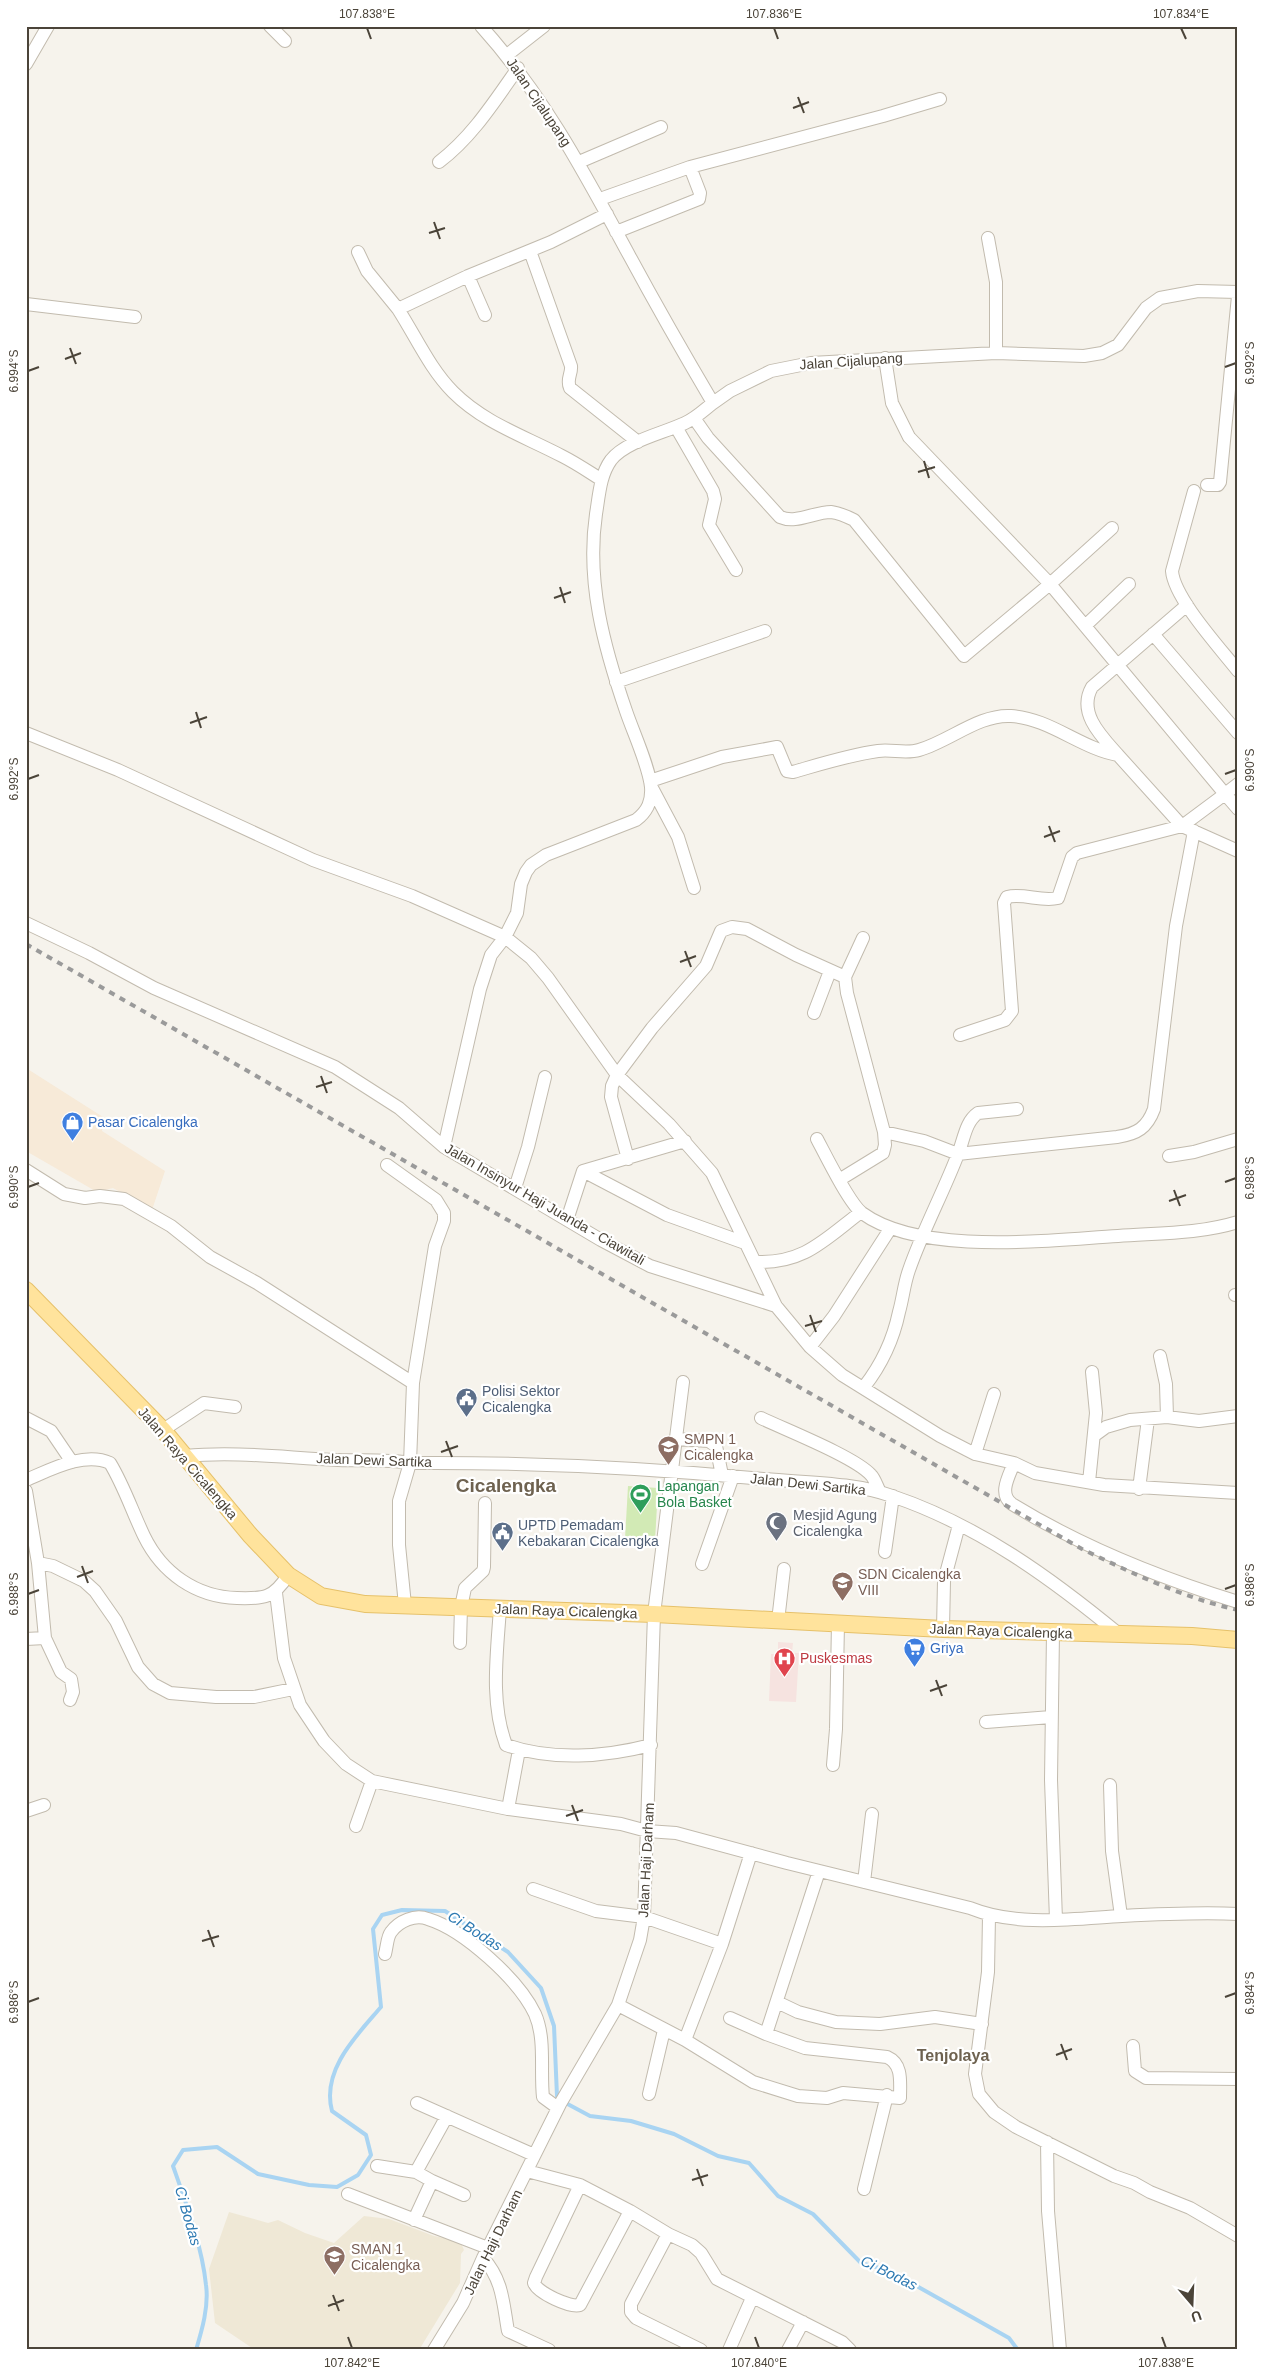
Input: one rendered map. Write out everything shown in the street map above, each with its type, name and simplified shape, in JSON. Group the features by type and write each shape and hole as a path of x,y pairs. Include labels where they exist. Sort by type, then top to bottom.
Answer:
{"main road":[{"name":"Jalan Raya Cicalengka","path":"26,1290 163,1430 250,1535 288,1575 304,1586 328,1598 365,1604 654,1614 943,1629 1192,1636 1238,1640"}],"street":[{"path":"26,64 48,26"},
{"path":"270,26 285,42"},
{"name":"Jalan Cijalupang","path":"481,26 518,68 579,162 669,330 713,403 754,379 792,365 885,358 996,353 1084,356 1102,353 1118,345 1146,308 1160,298 1198,291 1238,292"},
{"path":"507,55 544,26"},
{"path":"438,162 461,145 518,68"},
{"path":"600,199 690,167 940,99"},
{"path":"579,162 661,127"},
{"path":"616,232 698,199 700,193 690,167"},
{"path":"398,309 468,276 530,251 607,214"},
{"path":"988,238 996,282 996,353"},
{"path":"530,251 571,366 572,370 568,380 570,388 638,442"},
{"path":"358,252 367,271 398,309 433,367 452,391 470,407 497,425 562,456 602,480"},
{"path":"468,276 485,315"},
{"path":"1207,486 1218,485 1220,482 1238,296"},
{"path":"26,304 136,317"},
{"path":"885,358 892,403 909,437 1050,584 1238,809"},
{"path":"694,888 678,837 650,784 616,682 600,623 593,572 594,531 602,480 612,459 619,452 638,442 694,418 713,403"},
{"path":"694,418 708,438 780,517 787,520 831,512 842,514 854,520 964,656 1050,584 1112,528"},
{"path":"676,427 713,491 714,499 709,525 736,570"},
{"path":"1194,491 1172,571 1173,580 1187,605 1238,671"},
{"path":"1085,626 1129,584"},
{"path":"1187,605 1092,687 1088,700 1090,714 1094,728 1182,826 1238,851"},
{"path":"616,682 765,631"},
{"path":"1153,634 1238,733"},
{"path":"650,784 722,757 777,747 787,771 793,772 860,753 888,750 920,750 997,717 1021,718 1067,734 1103,752 1118,755"},
{"path":"26,733 118,770 313,860 412,896 506,937 531,958 548,978 616,1076 685,1141 716,1181 776,1306 810,1347 842,1375 940,1436 975,1454 1014,1463 1035,1473 1139,1489 1238,1494"},
{"path":"444,1147 480,989 491,955 506,937 518,913 521,884 526,872 546,855 636,820 647,810 650,784"},
{"path":"960,1035 1005,1020 1012,1011 1004,903 1007,897 1014,895 1051,900 1058,898 1072,857 1077,853 1182,826 1238,784"},
{"path":"884,1132 924,1141 958,1154 1130,1136 1143,1129 1150,1121 1154,1109 1176,926 1194,831"},
{"name":"Jalan Insinyur Haji Juanda - Ciawitali","path":"26,923 89,953 154,988 335,1067 400,1108 444,1147 567,1220 650,1266 776,1306"},
{"path":"628,1159 611,1097 612,1086 616,1076 652,1028 701,973 718,936 725,928 747,929 845,977"},
{"path":"840,1180 882,1153 885,1145 884,1132 849,1008 845,977 862,938"},
{"path":"814,1013 830,971"},
{"path":"515,1188 528,1146 545,1077"},
{"path":"864,1387 881,1365 888,1348 898,1317 906,1278 921,1235 973,1116 983,1112 1017,1109"},
{"path":"817,1139 861,1212 890,1229 939,1238 1023,1243 1171,1234 1238,1222"},
{"path":"1169,1156 1204,1150 1238,1139"},
{"path":"583,1171 685,1141"},
{"path":"387,1164 436,1200 444,1213 444,1221 435,1246 413,1383 410,1463 399,1501 399,1546 405,1604"},
{"path":"26,1170 64,1194 85,1198 100,1196 124,1199 171,1226 210,1257 257,1283 413,1383"},
{"path":"583,1171 667,1215 745,1243"},
{"path":"567,1220 583,1171"},
{"path":"755,1262 786,1261 803,1255 861,1212"},
{"path":"810,1347 834,1316 890,1229"},
{"path":"1160,1356 1166,1384 1167,1418"},
{"path":"1088,1482 1095,1435 1096,1413 1092,1372"},
{"name":"Jalan Haji Darham","path":"434,2350 462,2303 568,2089 618,2005 640,1940 644,1918 654,1614 682,1382"},
{"path":"975,1454 994,1394"},
{"path":"163,1430 204,1403 235,1407"},
{"path":"1095,1435 1115,1424 1130,1420 1167,1418 1199,1421 1238,1416"},
{"path":"26,1418 51,1431 72,1462"},
{"path":"761,1418 824,1447 862,1468 872,1475 880,1492"},
{"path":"1139,1489 1148,1418"},
{"path":"676,1439 714,1443 727,1475 702,1564"},
{"name":"Jalan Dewi Sartika","path":"185,1456 228,1454 338,1460 391,1460 410,1463 576,1465 812,1482 880,1492 943,1516 1017,1557 1120,1635"},
{"path":"26,1480 72,1462 96,1459 110,1463 119,1477 145,1538 154,1553 186,1585 202,1593 222,1598 258,1599 276,1593 288,1575"},
{"path":"1014,1463 1005,1490 1007,1500 1012,1504 1114,1557 1194,1589 1238,1602"},
{"path":"26,1492 38,1564 45,1638 61,1672 71,1679 73,1692 70,1700"},
{"path":"885,1552 893,1496"},
{"path":"460,1642 461,1607 466,1586 483,1571 485,1503"},
{"path":"943,1629 944,1581 959,1524"},
{"path":"38,1564 53,1566 84,1581 95,1591 116,1622 138,1667 153,1684 170,1693 216,1698 254,1698 293,1689"},
{"path":"778,1621 784,1569"},
{"path":"276,1593 284,1658 293,1689 307,1717 324,1741 346,1764 372,1781 508,1809 621,1824 647,1831 676,1833 970,1908 989,1916 1056,1920 1121,1916 1238,1914"},
{"path":"500,1608 496,1682 499,1725 506,1745 519,1750 579,1756 651,1745"},
{"path":"833,1765 838,1623"},
{"path":"1053,1632 1051,1814 1056,1920"},
{"path":"26,1640 45,1638"},
{"path":"986,1722 1051,1717"},
{"path":"508,1809 519,1750"},
{"path":"356,1826 372,1781"},
{"path":"1110,1785 1112,1851 1121,1916"},
{"path":"26,1811 44,1804"},
{"path":"864,1882 872,1814"},
{"path":"685,2040 722,1944 751,1853"},
{"path":"766,2034 819,1871"},
{"path":"533,1888 596,1911 644,1918 722,1944"},
{"path":"989,1916 988,1972 975,2074 979,2094 994,2112 1016,2127 1114,2176 1190,2208 1238,2236"},
{"path":"385,1954 389,1933 401,1923 415,1917 428,1918 451,1930 495,1963 506,1973 535,2014 540,2040 543,2097 559,2106"},
{"path":"777,2002 798,2012 836,2022 880,2024 935,2017 982,2024"},
{"path":"618,2005 685,2040 715,2061 753,2082 798,2096 827,2098 843,2093 887,2095 900,2098 900,2073 893,2060 886,2056 818,2051 766,2034 730,2018"},
{"path":"649,2094 664,2030"},
{"path":"1133,2046 1135,2071 1146,2078 1238,2079"},
{"path":"864,2189 887,2095"},
{"path":"418,2103 534,2155"},
{"path":"416,2172 446,2116"},
{"path":"1047,2142 1048,2211 1060,2350"},
{"path":"377,2166 416,2172 464,2195"},
{"path":"527,2171 580,2185 630,2211 668,2234 692,2245 701,2253 717,2279 842,2342 850,2350"},
{"path":"414,2220 432,2181"},
{"path":"580,2185 536,2277 534,2283 539,2290 569,2305 580,2305 630,2211"},
{"path":"348,2194 414,2220 486,2253 500,2283 508,2331 550,2350"},
{"path":"668,2234 630,2310 636,2318 700,2350"},
{"path":"729,2350 752,2298"},
{"path":"788,2350 803,2322"}],"shaded area":[{"name":"Pasar Cicalengka","path":"26,1068 103,1117 102,1131 165,1171 152,1210 113,1188 97,1192 26,1151"},
{"name":"Puskesmas","path":"778,1642 793,1643 792,1653 799,1653 796,1702 769,1701 771,1654 778,1654"},
{"name":"SMAN 1 Cicalengka","path":"229,2212 268,2223 278,2220 305,2233 334,2243 364,2216 389,2219 434,2236 460,2241 464,2250 461,2254 460,2283 419,2350 255,2350 215,2323 209,2269"}],"green space":[{"name":"Lapangan Bola Basket","path":"628,1486 658,1488 655,1541 625,1539"}],"waterway":[{"name":"Ci Bodas","path":"196,2350 203,2326 207,2293 197,2240 173,2166 183,2150 217,2147 258,2174 309,2185 337,2187 358,2175 371,2155 366,2135 332,2111 330,2096 332,2081 336,2067 343,2054 381,2007 373,1929 382,1915 402,1910 445,1911 508,1952 541,1988 554,2026 557,2096 562,2101 590,2116 631,2121 674,2134 718,2156 749,2163 778,2196 813,2214 861,2263 890,2271 1009,2338 1018,2350"}],"railway":[{"path":"26,944 1082,1549 1178,1592 1238,1610"}],"place":[{"name":"Pasar Cicalengka","path":"72,1141"},
{"name":"Polisi Sektor Cicalengka","path":"466,1418"},
{"name":"SMPN 1 Cicalengka","path":"668,1466"},
{"name":"Lapangan Bola Basket","path":"641,1513"},
{"name":"Mesjid Agung Cicalengka","path":"777,1542"},
{"name":"UPTD Pemadam Kebakaran Cicalengka","path":"502,1552"},
{"name":"SDN Cicalengka VIII","path":"842,1601"},
{"name":"Griya","path":"914,1667"},
{"name":"Puskesmas","path":"784,1677"},
{"name":"SMAN 1 Cicalengka","path":"335,2276"}],"district":[{"name":"Cicalengka","path":"506,1485"},
{"name":"Tenjolaya","path":"953,2055"}]}
